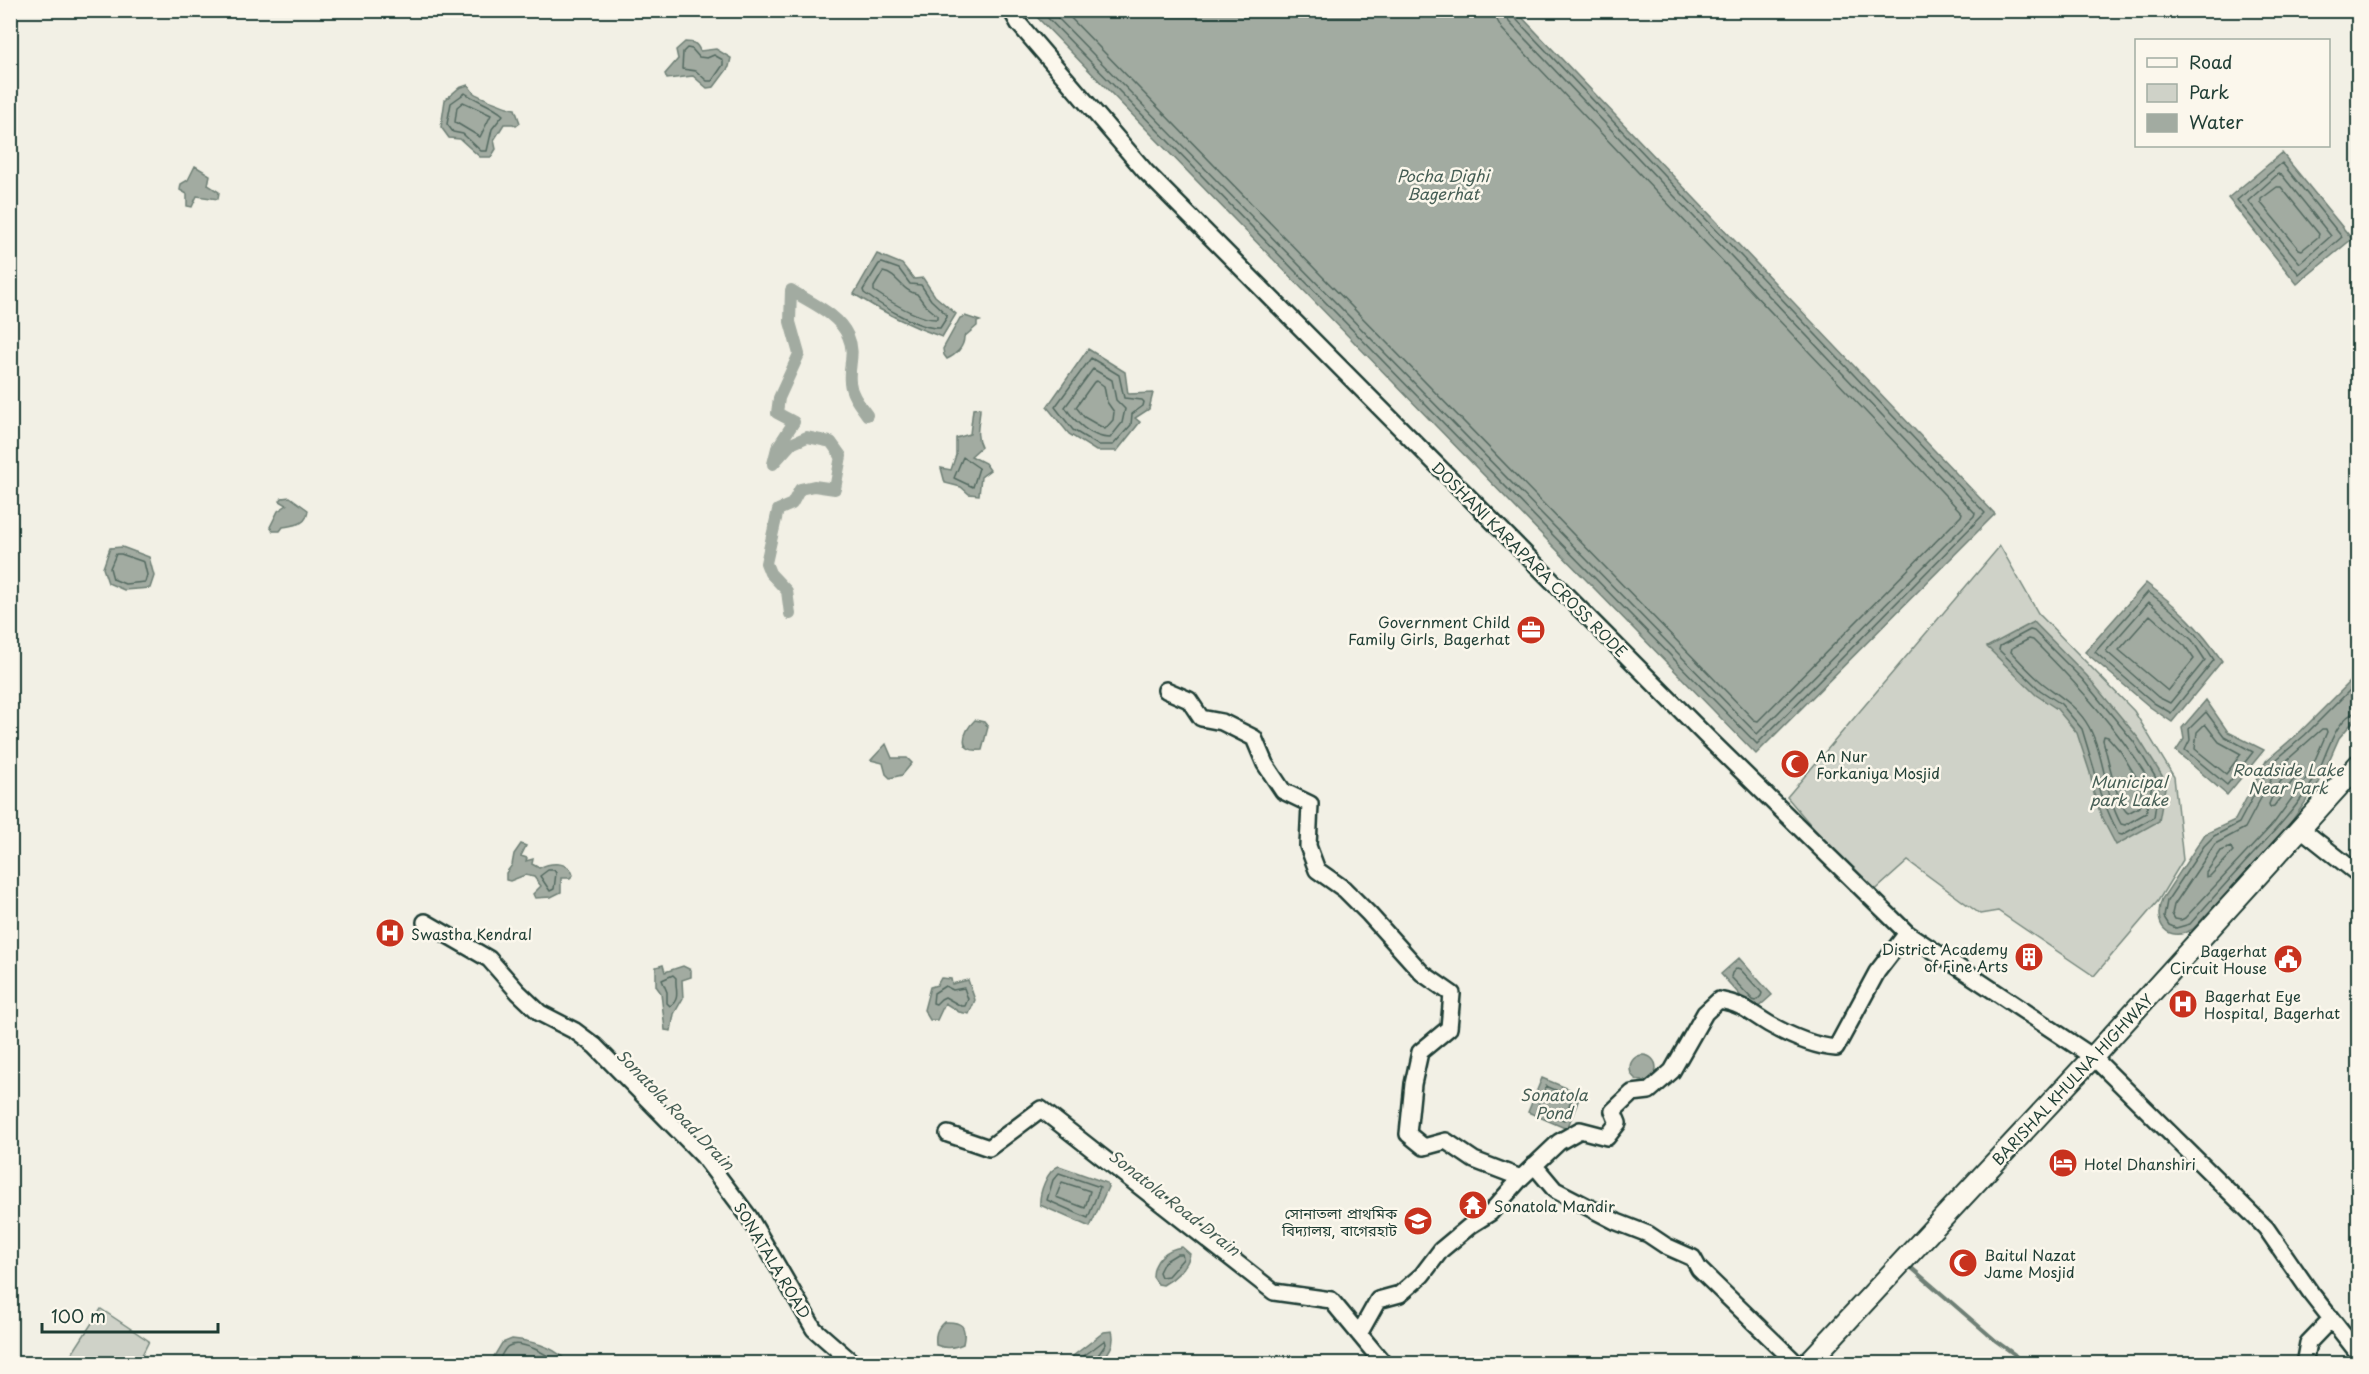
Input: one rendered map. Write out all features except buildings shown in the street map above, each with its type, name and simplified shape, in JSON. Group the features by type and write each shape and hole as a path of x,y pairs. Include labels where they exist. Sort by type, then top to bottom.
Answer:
{"highway":[{"name":"BARISHAL KHULNA HIGHWAY","path":"1806,1364 2093,1057 2358,765"}],"street":[{"name":"DOSHANI KARAPARA CROSS RODE","path":"1011,10 1019,24 1145,171 1693,723 1906,933 2093,1057 2266,1228 2311,1293 2358,1353"},
{"path":"1166,690 1189,700 1201,718 1222,722 1254,738 1265,764 1283,791 1310,804 1308,846 1317,870 1344,889 1422,973 1452,994 1449,1028 1420,1052 1413,1084 1408,1134 1424,1147 1446,1141 1474,1160 1521,1178"},
{"path":"2300,828 2358,874"},
{"name":"SONATALA ROAD","path":"425,922 489,958 518,992 540,1012 575,1031 595,1046 703,1156 748,1217 814,1329 854,1364"},
{"path":"1359,1334 1377,1300 1400,1294 1422,1275 1442,1250 1471,1225 1490,1213 1521,1178 1559,1142 1580,1130 1607,1137 1618,1123 1613,1111 1632,1093 1649,1091 1672,1071 1706,1013 1719,1000 1740,1004 1770,1025 1819,1046 1836,1048 1877,972 1906,933"},
{"path":"948,1134 989,1148 1041,1109 1275,1293 1331,1300 1384,1364"},
{"path":"1534,1165 1555,1190 1693,1258 1699,1269 1797,1364"},
{"path":"2304,1364 2308,1343 2331,1319"}],"green space":[{"path":"2000,546 2038,613 2134,711 2174,777 2183,860 2158,901 2094,976 1998,911 1980,914 1908,861 1870,895 1787,797"},
{"path":"101,1309 149,1341 138,1363 66,1363"}],"water":[{"name":"Pocha Dighi Bagerhat","path":"1031,11 1516,11 1995,514 1756,754"},
{"path":"685,42 695,44 700,51 716,49 731,58 729,67 714,87 707,88 693,76 667,79 665,74 678,59 676,50"},
{"path":"468,85 477,95 515,109 520,123 516,126 504,124 494,140 496,149 491,157 480,157 460,139 449,138 441,127 445,100 459,88"},
{"path":"2282,153 2352,239 2297,284 2228,198"},
{"path":"195,166 210,175 208,185 219,192 218,199 197,196 192,207 187,206 187,194 180,190 181,184 188,180"},
{"path":"877,254 902,264 914,279 923,278 935,296 956,314 942,337 896,318 854,294"},
{"path":"965,316 980,321 964,337 959,350 947,359 943,349 960,318"},
{"path":"1088,349 1125,372 1128,394 1153,393 1149,409 1135,418 1140,422 1117,451 1096,451 1069,434 1047,407"},
{"path":"980,408 978,433 981,447 971,456 985,463 990,470 981,477 979,495 969,494 961,487 945,483 941,468 951,470 956,455 956,438 970,434 973,409"},
{"path":"290,497 308,510 306,519 292,526 283,527 280,531 273,531 270,527 278,511 287,505 280,501 282,498"},
{"path":"122,547 149,557 154,576 150,588 124,590 108,583 103,568 110,548"},
{"path":"2146,583 2188,619 2222,661 2172,722 2150,707 2085,652"},
{"name":"Municipal park Lake","path":"2034,622 2087,676 2139,739 2166,782 2159,821 2116,845 2102,818 2077,733 2057,709 2036,695 1987,647"},
{"name":"Roadside Lake Near Park","path":"2358,674 2358,716 2339,738 2319,783 2284,832 2193,929 2176,934 2164,929 2159,916 2162,899 2205,834 2235,820 2266,761 2301,731"},
{"path":"2206,700 2228,732 2264,750 2227,795 2176,751 2184,739 2182,728"},
{"path":"975,720 984,722 988,727 982,750 969,748 964,741 967,730"},
{"path":"886,744 892,758 907,758 912,763 902,775 890,778 886,774 883,763 871,760"},
{"path":"521,844 526,846 521,856 527,858 526,861 533,859 532,864 539,868 556,864 564,865 571,870 573,875 570,878 561,878 561,892 551,897 535,898 533,894 541,886 534,877 525,875 510,881 506,880 506,873"},
{"path":"1739,958 1772,995 1754,1011 1721,974"},
{"path":"663,965 665,972 683,966 691,970 691,977 682,980 683,998 674,1014 671,1031 665,1030 661,993 656,986 656,967"},
{"path":"941,978 951,979 952,984 968,980 975,1000 969,1014 959,1012 945,1003 937,1020 930,1020 924,1010 930,987 937,985"},
{"name":"Sonatola Pond","path":"1643,1055 1653,1058 1656,1068 1653,1078 1643,1081 1633,1078 1630,1068 1633,1058"},
{"name":"Sonatola Pond","path":"1542,1078 1581,1094 1567,1129 1528,1112"},
{"path":"1059,1166 1107,1183 1108,1187 1090,1227 1040,1205 1045,1182 1051,1172"},
{"path":"1182,1247 1190,1254 1189,1259 1172,1279 1163,1285 1158,1284 1153,1277 1155,1265 1166,1253"},
{"path":"944,1322 955,1322 962,1326 963,1344 950,1348 936,1345 937,1332"},
{"path":"1112,1331 1112,1345 1100,1363 1064,1363 1104,1332"},
{"path":"512,1339 535,1343 550,1349 568,1363 490,1363 502,1343"}],"waterway":[{"path":"790,614 787,591 770,573 766,563 778,510 792,504 800,489 814,486 835,489 841,456 831,442 807,437 791,444 773,464 777,448 794,422 777,413 779,398 799,354 790,322 791,290 831,315 848,336 852,354 851,387 856,400 867,415"},
{"path":"1907,1264 2014,1354 2022,1364"}],"place":[{"name":"Government Child Family Girls, Bagerhat","path":"1531,630"},
{"name":"An Nur Forkaniya Mosjid","path":"1795,764"},
{"name":"Swastha Kendral","path":"390,933"},
{"name":"District Academy of Fine Arts","path":"2029,957"},
{"name":"Bagerhat Circuit House","path":"2288,959"},
{"name":"Bagerhat Eye Hospital, Bagerhat","path":"2183,1004"},
{"name":"Hotel Dhanshiri","path":"2063,1163"},
{"name":"Sonatola Mandir","path":"1473,1205"},
{"name":"সোনাতলা প্রাথমিক বিদ্যালয়, বাগেরহাট","path":"1418,1221"},
{"name":"Baitul Nazat Jame Mosjid","path":"1963,1263"}],"water label":[{"name":"Sonatola Road Drain","path":"676,1109"},
{"name":"Sonatola Road Drain","path":"1175,1202"}]}
